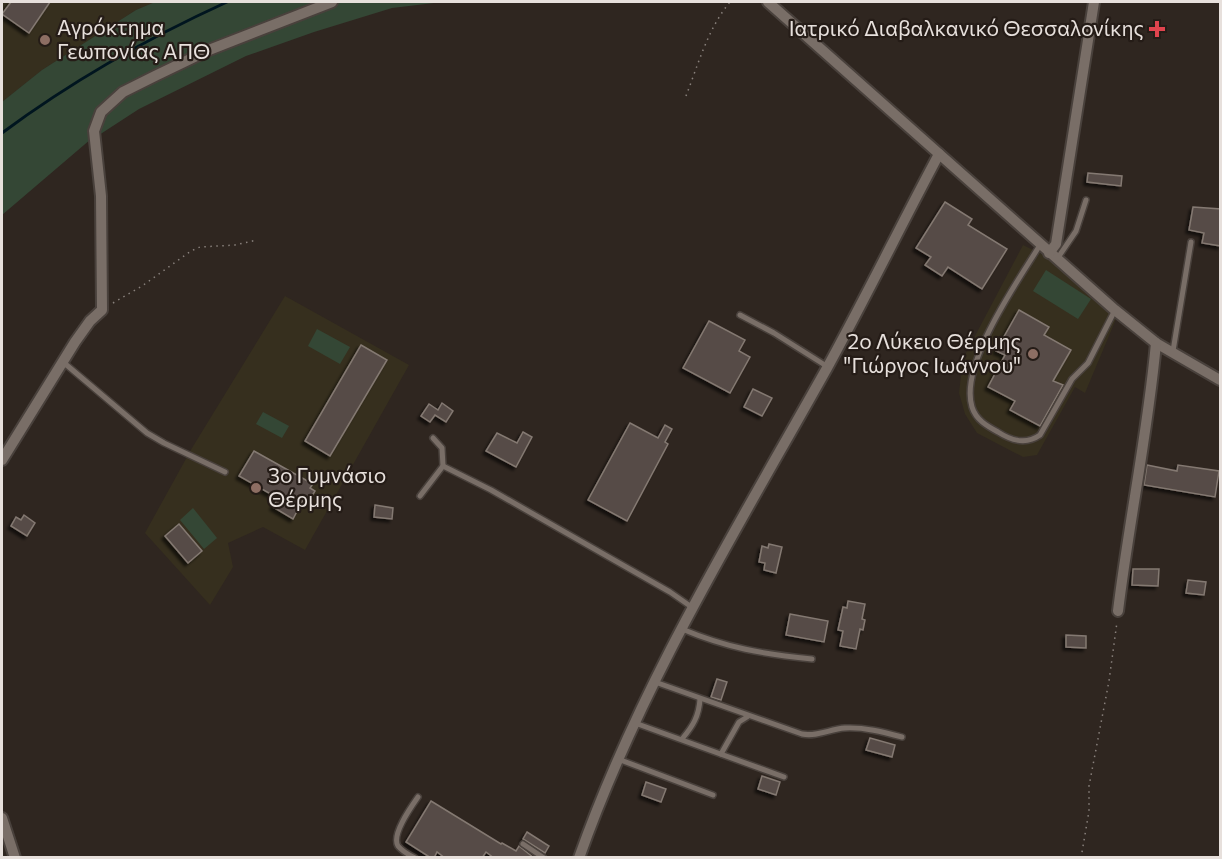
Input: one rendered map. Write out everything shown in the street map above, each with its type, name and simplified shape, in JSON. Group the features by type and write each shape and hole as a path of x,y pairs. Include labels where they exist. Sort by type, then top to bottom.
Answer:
{"street":[{"path":"2,460 90,321 102,310 101,196 94,131 101,112 123,92 155,76 219,46 332,2"},
{"path":"768,2 1115,310 1156,343 1221,380"},
{"path":"1053,256 1094,2"},
{"path":"579,858 618,759 682,629 828,367 939,154"},
{"path":"1118,611 1156,343"},
{"path":"2,818 15,858"}],"lane":[{"path":"1053,256 1076,231 1086,200"},
{"path":"1173,351 1191,243"},
{"path":"1040,245 979,352 970,394 973,409 981,422 1005,437 1021,442 1040,435 1072,379 1088,363 1115,310"},
{"path":"740,315 774,333 828,367"},
{"path":"63,362 147,433 225,472"},
{"path":"420,496 443,466 442,448 433,438"},
{"path":"443,466 491,490 670,592 693,609"},
{"path":"682,629 732,648 812,659"},
{"path":"655,682 749,717 810,736 843,728 858,728 902,737"},
{"path":"682,739 694,724 700,699"},
{"path":"721,754 739,722 749,717"},
{"path":"635,723 784,777"},
{"path":"618,759 713,795"},
{"path":"415,858 404,851 396,839 418,797"},
{"path":"523,844 544,858"}],"path":[{"path":"686,96 702,53 730,2"},
{"path":"102,310 142,286 191,251 200,247 235,245 257,240"},
{"path":"1081,858 1089,811 1089,786 1109,681 1118,611"}],"shaded area":[{"name":"Αγρόκτημα Γεωπονίας ΑΠΘ","path":"2,2 155,2 136,10 42,70 2,102"},
{"name":"2ο Λύκειο Θέρμης \"Γιώργος Ιωάννου\"","path":"1023,245 1047,257 1116,319 1085,393 1075,387 1037,455 1023,457 977,433 965,414 959,393 961,376 956,372"},
{"name":"3ο Γυμνάσιο Θέρμης","path":"285,296 409,365 305,550 263,527 228,543 233,567 210,605 145,533 192,448"}],"green space":[{"path":"155,2 314,2 192,51 125,85 95,113 90,123 91,139 2,215 2,102 42,70 136,10"},
{"path":"337,2 435,2 392,8 246,56 139,109 99,135 101,120 105,113 127,94 209,53"},
{"path":"1046,270 1091,299 1078,319 1033,291"},
{"path":"317,329 350,347 340,364 308,346"},
{"path":"263,412 289,426 282,438 256,424"},
{"path":"193,508 217,538 204,549 180,520"}],"building":[{"path":"11,2 50,2 29,33 2,14"},
{"path":"1088,173 1122,176 1121,186 1087,182"},
{"path":"945,202 972,219 968,225 1007,249 982,289 948,267 942,276 925,265 931,257 916,248"},
{"path":"1193,207 1221,209 1221,246 1202,243 1204,233 1189,230"},
{"path":"1019,310 1049,327 1044,335 1071,350 1053,381 1063,385 1040,426 1010,410 1015,401 988,387 1005,355 996,351"},
{"path":"709,321 745,340 739,351 750,357 730,393 683,368"},
{"path":"361,345 387,360 330,456 305,441"},
{"path":"753,389 772,398 762,416 744,407"},
{"path":"442,403 453,411 446,422 435,415 430,422 421,416 429,404 438,410"},
{"path":"630,423 658,438 665,425 672,429 665,442 668,444 627,521 588,500"},
{"path":"523,432 532,437 516,467 486,451 497,433 517,443"},
{"path":"254,451 313,484 310,488 315,491 308,503 303,500 293,519 273,507 278,498 239,476"},
{"path":"1147,465 1177,471 1178,465 1219,471 1215,497 1144,485"},
{"path":"375,505 393,508 392,519 374,517"},
{"path":"24,515 35,523 27,536 11,526 16,517 21,520"},
{"path":"179,524 202,551 188,563 165,536"},
{"path":"769,544 782,547 776,573 764,570 765,563 759,562 762,546 768,548"},
{"path":"1133,569 1159,569 1158,586 1132,585"},
{"path":"1188,580 1206,582 1204,595 1186,593"},
{"path":"848,601 865,604 862,619 865,620 863,630 860,629 856,649 840,646 843,631 838,630 843,607 847,608"},
{"path":"790,614 828,621 824,642 786,635"},
{"path":"1066,635 1086,636 1086,648 1066,647"},
{"path":"717,679 727,682 721,700 711,697"},
{"path":"870,738 895,745 892,757 866,750"},
{"path":"762,776 780,782 776,795 758,789"},
{"path":"646,782 666,789 661,802 642,795"},
{"path":"431,801 501,844 516,851 519,846 534,858 494,858 486,852 482,858 445,858 437,852 434,858 431,858 406,842"},
{"path":"527,832 549,846 545,853 523,839"}],"waterway":[{"path":"2,133 111,62 168,30 227,2"}],"place":[{"name":"Ιατρικό Διαβαλκανικό Θεσσαλονίκης","path":"1157,29"},
{"name":"Αγρόκτημα Γεωπονίας ΑΠΘ","path":"45,40"},
{"name":"2ο Λύκειο Θέρμης \"Γιώργος Ιωάννου\"","path":"1033,354"},
{"name":"3ο Γυμνάσιο Θέρμης","path":"256,488"}]}
